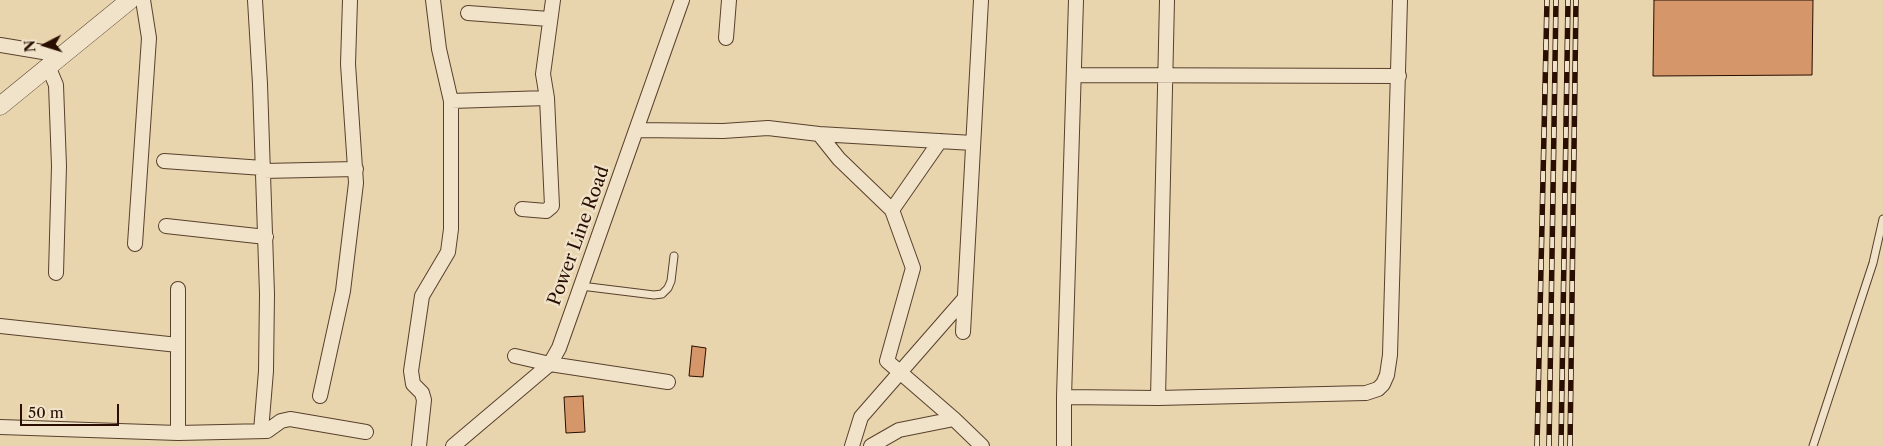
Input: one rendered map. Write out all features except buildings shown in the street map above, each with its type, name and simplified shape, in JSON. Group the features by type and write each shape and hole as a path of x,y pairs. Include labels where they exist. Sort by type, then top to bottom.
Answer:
{"street":[{"path":"0,106 54,60 130,0"},
{"path":"136,244 149,38 143,0"},
{"path":"255,0 266,237 266,371 261,431"},
{"path":"320,396 343,291 356,169 348,64 350,0"},
{"path":"419,446 424,396 413,384 411,376 422,296 448,252 450,242 451,101 439,49 433,0"},
{"path":"522,209 546,211 552,206 547,98 543,62 553,0"},
{"name":"Power Line Road","path":"453,446 550,364 559,348 682,0"},
{"path":"726,38 729,0"},
{"path":"963,332 981,0"},
{"path":"1064,446 1076,0"},
{"path":"1158,398 1167,0"},
{"path":"1064,397 1158,398 1366,393 1378,390 1387,375 1390,355 1400,0"},
{"path":"468,13 550,18"},
{"path":"0,45 54,60"},
{"path":"54,60 58,148 56,273"},
{"path":"1074,75 1399,76"},
{"path":"451,101 547,98"},
{"path":"637,130 723,131 768,128 819,134 974,143"},
{"path":"819,134 839,159 892,210 913,268 887,361 982,446"},
{"path":"892,210 940,141"},
{"path":"164,161 263,170 356,169"},
{"path":"166,226 266,237"},
{"path":"178,289 178,433"},
{"path":"852,446 861,417 898,372 965,298"},
{"path":"0,326 178,345"},
{"path":"515,356 550,364 668,382"},
{"path":"0,427 178,433 267,431 286,419 366,432"},
{"path":"871,446 899,430 954,420"}],"lane":[{"path":"1813,446 1873,263 1883,219"},
{"path":"581,286 654,295 662,294 668,288 671,281 674,256"}],"railway":[{"path":"1537,446 1547,0"},
{"path":"1549,446 1556,0"},
{"path":"1561,446 1568,0"},
{"path":"1570,446 1576,0"}]}
